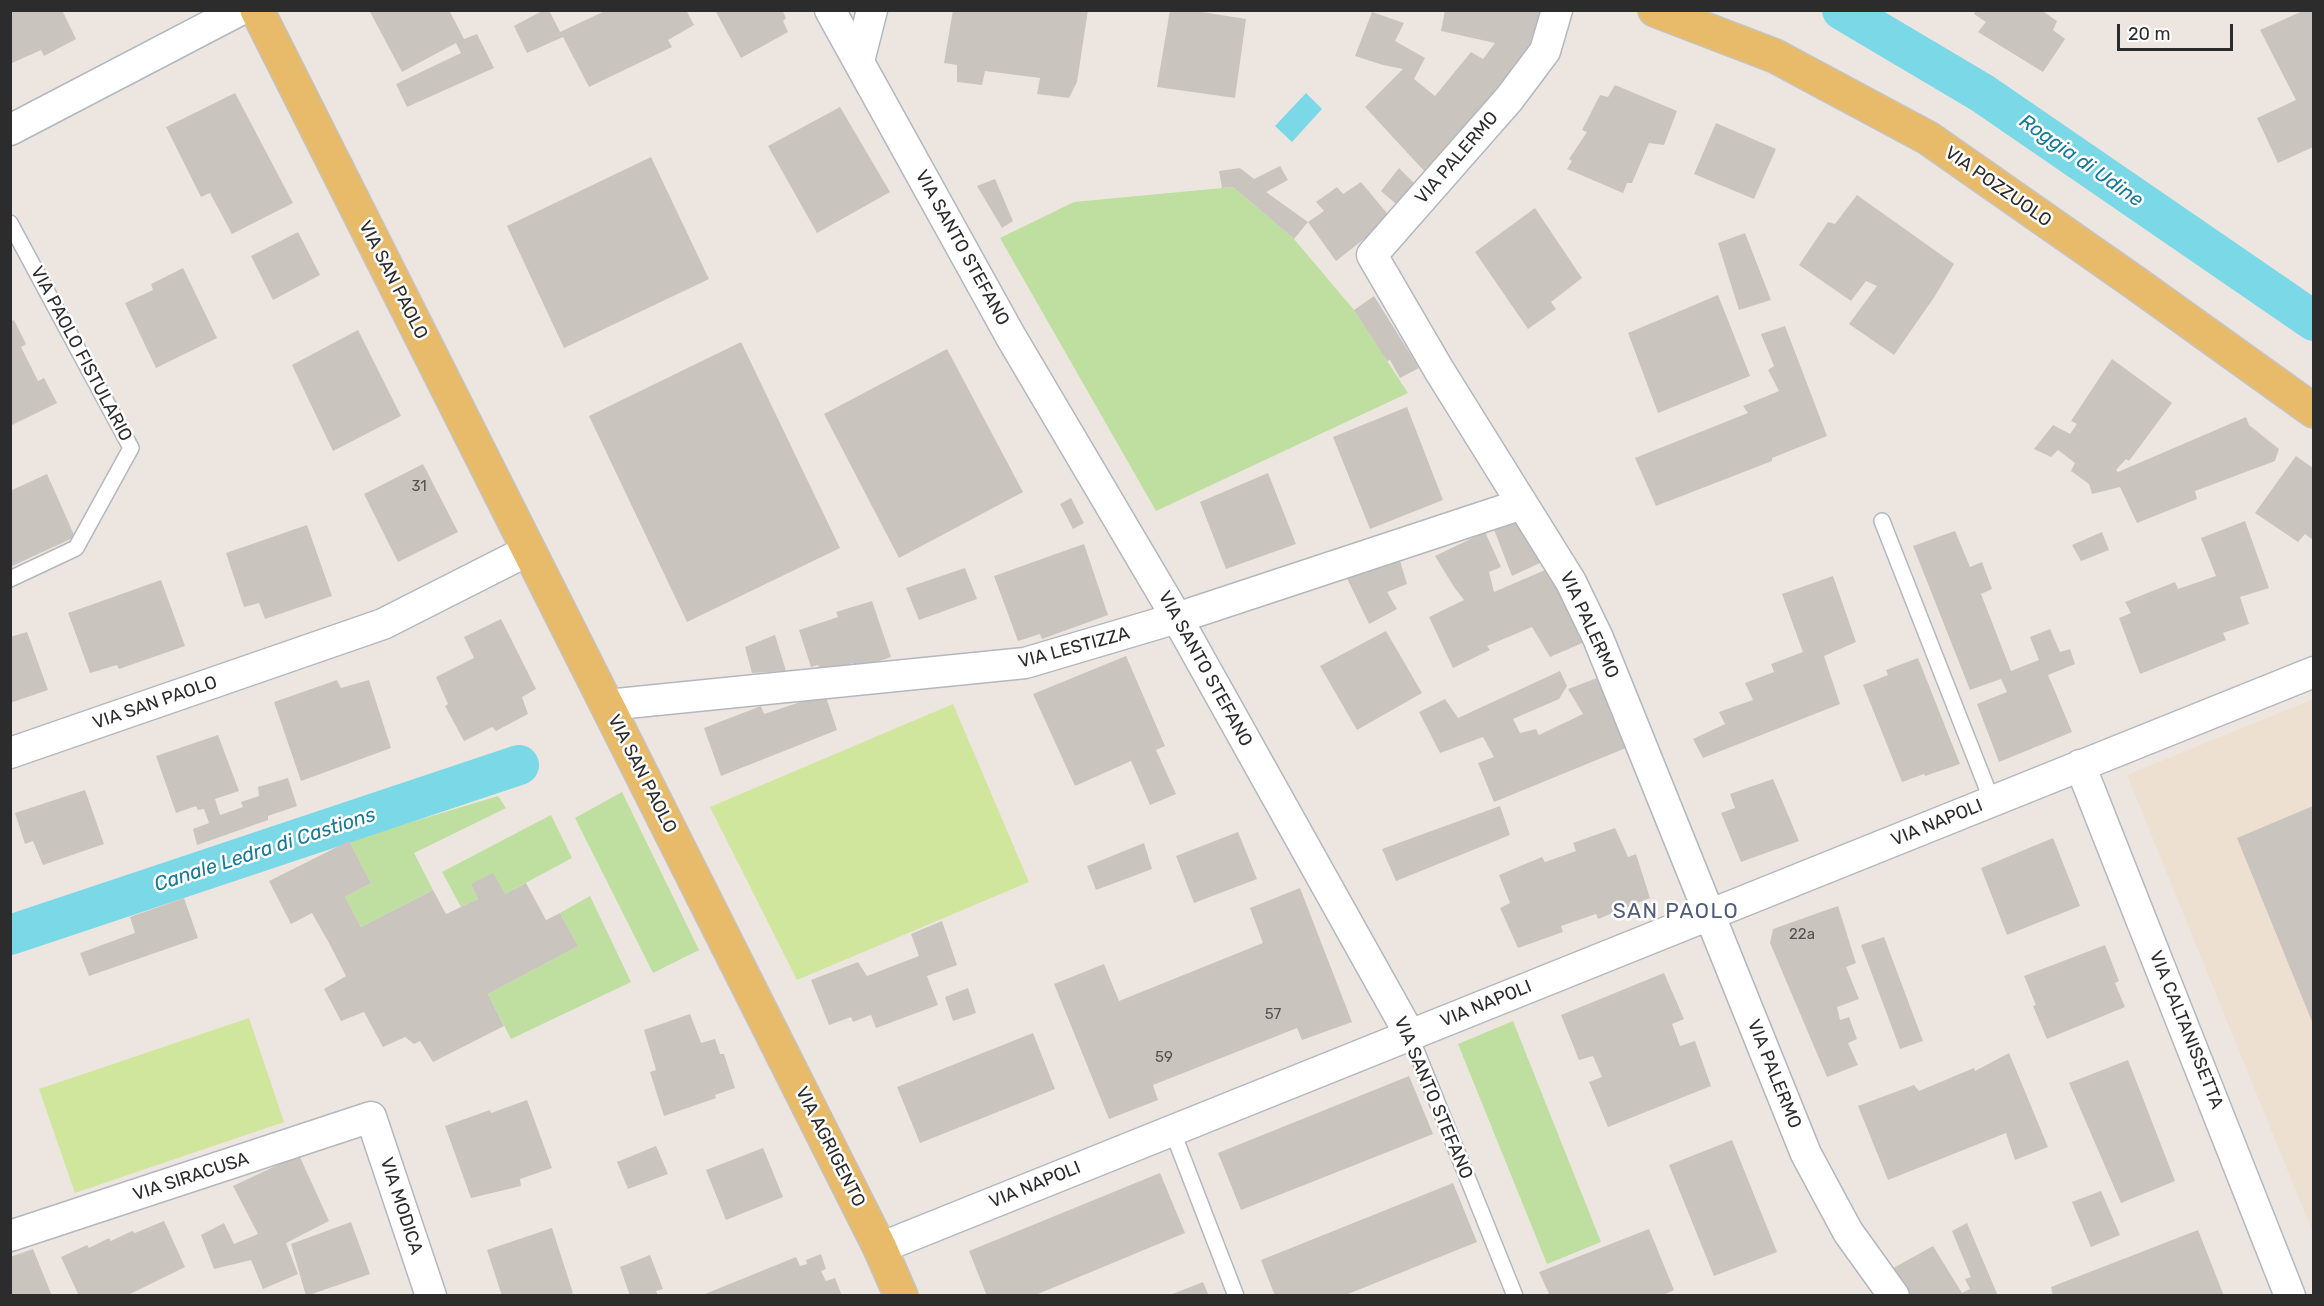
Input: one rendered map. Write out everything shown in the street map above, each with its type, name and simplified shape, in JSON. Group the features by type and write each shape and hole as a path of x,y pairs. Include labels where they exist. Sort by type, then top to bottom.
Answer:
{"main road":[{"name":"VIA SAN PAOLO","path":"257,10 755,999"},
{"name":"VIA POZZUOLO","path":"1655,10 1775,56 1928,138 2313,411"},
{"name":"VIA AGRIGENTO","path":"755,999 880,1248 901,1296"}],"street":[{"path":"10,130 240,10"},
{"name":"VIA SANTO STEFANO","path":"830,10 1011,337 1177,618 1410,1035"},
{"path":"859,61 872,10"},
{"name":"VIA PALERMO","path":"1557,10 1545,51 1509,99 1372,255 1439,370 1571,582 1598,638 1806,1154 1848,1232 1894,1296"},
{"name":"VIA LESTIZZA","path":"607,705 1025,663 1177,618 1522,504"},
{"name":"VIA SAN PAOLO","path":"10,753 383,624 529,550"},
{"name":"VIA NAPOLI","path":"880,1248 2313,672"},
{"name":"VIA CALTANISSETTA","path":"2080,765 2290,1296"},
{"name":"VIA SIRACUSA","path":"10,1236 371,1117"},
{"name":"VIA MODICA","path":"371,1117 431,1296"}],"lane":[{"name":"VIA PAOLO FISTULARIO","path":"10,223 131,448 76,548 10,579"},
{"name":"VIA NAPOLI","path":"1882,521 1992,801"},
{"name":"VIA SANTO STEFANO","path":"1410,1035 1515,1296"},
{"path":"1172,1130 1236,1296"}],"shaded area":[{"path":"2313,699 2313,1233 2127,775"}],"green space":[{"path":"1233,187 1294,239 1354,310 1408,393 1156,511 1000,238 1074,202"},
{"path":"953,704 1029,882 797,980 710,807"},
{"path":"622,792 699,950 653,973 575,818"},
{"path":"498,796 506,808 414,853 433,890 361,927 345,897 371,883 349,841"},
{"path":"551,815 572,858 505,894 471,884 478,899 461,907 442,872"},
{"path":"590,896 631,982 511,1039 488,994 578,946 560,913"},
{"path":"249,1018 284,1122 75,1193 39,1089"},
{"path":"1513,1021 1601,1242 1547,1264 1458,1044"}],"water":[{"path":"1306,93 1322,109 1292,142 1275,126"}],"building":[{"path":"10,10 62,10 76,39 44,56 41,50 10,64"},
{"path":"369,10 449,10 464,39 477,34 494,68 407,107 396,84 461,53 456,43 402,72"},
{"path":"544,10 549,10 560,32 607,10 686,10 694,25 668,40 672,47 589,87 563,37 527,53 514,26"},
{"path":"715,10 782,10 786,18 783,21 788,32 741,58"},
{"path":"953,10 1088,10 1077,82 1069,98 1037,94 1040,78 985,71 982,85 957,82 957,65 944,63"},
{"path":"1170,10 1189,10 1246,19 1235,98 1157,87"},
{"path":"1445,10 1542,10 1531,49 1487,108 1426,173 1365,107 1403,69 1355,56 1372,12 1404,23 1395,41 1425,58 1414,79 1435,96 1471,52 1483,59 1495,43 1441,31"},
{"path":"1976,10 2041,10 2057,21 2053,30 2065,39 2043,72 1978,32 1986,22 1974,14"},
{"path":"2305,10 2313,10 2313,147 2278,163 2257,118 2296,100 2260,30"},
{"path":"1615,85 1677,111 1664,145 1649,143 1632,183 1627,183 1623,193 1567,169 1572,161 1569,159 1587,132 1582,130 1600,95 1608,97"},
{"path":"235,93 293,203 232,234 210,193 201,197 166,127"},
{"path":"840,107 890,192 817,233 768,146"},
{"path":"1716,123 1776,149 1754,199 1694,174"},
{"path":"651,157 709,279 564,348 507,226"},
{"path":"1280,166 1288,180 1266,192 1308,222 1294,239 1233,187 1222,188 1219,171 1240,168 1254,179"},
{"path":"1399,168 1414,183 1396,204 1381,191"},
{"path":"995,179 1013,221 1002,228 977,186"},
{"path":"1361,182 1391,218 1336,261 1308,222 1324,211 1316,202 1337,187 1343,194"},
{"path":"1857,195 1954,264 1894,355 1849,324 1877,286 1866,281 1851,301 1799,265 1828,222 1835,224"},
{"path":"1535,208 1582,278 1551,302 1556,309 1528,329 1475,252"},
{"path":"298,232 320,275 273,300 251,256"},
{"path":"1745,233 1771,300 1739,310 1718,243"},
{"path":"183,268 217,338 156,368 125,303 153,290 151,284"},
{"path":"1718,295 1750,376 1658,413 1628,333"},
{"path":"1374,296 1419,368 1400,378 1390,360 1387,361 1354,310"},
{"path":"14,320 26,344 21,347 38,381 44,378 57,403 10,426 10,322"},
{"path":"1785,326 1827,436 1772,458 1772,461 1656,506 1635,458 1748,413 1743,406 1779,391 1768,370 1774,366 1761,334"},
{"path":"358,330 401,416 333,451 292,365"},
{"path":"741,342 840,548 687,622 589,416"},
{"path":"947,349 1023,492 899,558 824,414"},
{"path":"2112,359 2172,403 2129,461 2126,459 2116,470 2118,472 2246,417 2249,425 2279,449 2275,461 2195,491 2197,499 2137,523 2120,487 2092,494 2089,484 2071,471 2075,463 2058,450 2051,457 2034,449 2053,425 2070,434 2077,424 2071,421"},
{"path":"1407,407 1443,500 1370,529 1333,437"},
{"path":"2296,456 2313,468 2313,540 2305,534 2298,542 2255,513"},
{"path":"423,464 458,532 398,562 364,494"},
{"path":"1268,473 1296,544 1226,569 1200,502"},
{"path":"47,474 75,537 10,567 10,491"},
{"path":"1071,498 1084,523 1073,529 1060,504"},
{"path":"1520,521 1542,562 1512,576 1493,527"},
{"path":"2245,521 2269,588 2240,597 2249,624 2223,633 2226,640 2140,674 2119,618 2131,613 2125,602 2175,582 2178,589 2216,576 2201,538"},
{"path":"307,525 332,596 265,619 259,603 244,607 226,553"},
{"path":"1955,531 1970,567 1982,562 1992,589 1981,594 2011,671 2039,660 2030,637 2050,629 2060,652 2070,649 2075,664 2048,675 2072,732 1999,762 1977,704 2007,692 2001,679 1970,690 1913,546"},
{"path":"1485,532 1501,567 1489,572 1494,592 1552,567 1589,640 1550,657 1532,627 1487,646 1490,650 1453,668 1429,617 1464,600 1435,556"},
{"path":"2102,532 2109,550 2081,561 2072,545"},
{"path":"1084,544 1108,615 1042,639 1040,634 1018,641 994,576"},
{"path":"1399,557 1407,584 1387,592 1397,609 1369,624 1345,574"},
{"path":"965,568 977,599 919,620 906,588"},
{"path":"1833,576 1856,642 1824,656 1840,704 1703,758 1693,739 1725,724 1719,712 1753,700 1745,683 1774,672 1771,664 1803,652 1782,594"},
{"path":"161,580 185,646 119,669 117,665 90,673 68,613"},
{"path":"872,601 891,657 856,669 853,663 821,673 818,665 811,667 799,630 838,617 836,612"},
{"path":"501,619 536,689 522,697 528,714 496,731 492,727 464,741 445,706 448,704 436,677 474,658 464,637"},
{"path":"1386,631 1422,693 1357,730 1320,666"},
{"path":"27,632 48,690 10,703 10,637"},
{"path":"775,635 786,671 752,673 745,647"},
{"path":"1126,656 1165,746 1156,750 1176,794 1150,805 1131,761 1075,786 1033,694"},
{"path":"1918,658 1960,764 1902,782 1863,685 1888,675 1886,670"},
{"path":"1560,671 1567,686 1559,699 1513,719 1520,733 1536,729 1539,735 1583,714 1568,689 1597,678 1626,748 1494,802 1478,763 1494,757 1483,737 1440,753 1419,712 1445,699 1458,718"},
{"path":"337,680 341,688 369,680 391,748 301,781 274,702"},
{"path":"825,694 837,730 721,776 704,728 761,706 764,714"},
{"path":"218,735 239,791 215,799 220,815 243,807 241,802 259,796 258,787 288,778 297,806 268,816 268,820 197,845 193,829 209,823 204,809 198,810 196,806 176,813 156,756"},
{"path":"1773,779 1799,841 1741,862 1721,813 1735,808 1730,794"},
{"path":"85,790 104,844 43,865 33,841 25,844 15,813"},
{"path":"1500,806 1510,835 1396,881 1382,849"},
{"path":"2313,806 2313,1024 2237,838"},
{"path":"1615,828 1628,857 1636,854 1650,898 1598,919 1596,914 1561,926 1563,932 1518,948 1500,908 1510,903 1499,875 1542,857 1545,862 1576,851 1573,843"},
{"path":"1238,832 1257,879 1194,903 1176,856"},
{"path":"2053,838 2080,906 2007,935 1981,868"},
{"path":"349,841 371,883 345,897 361,927 433,890 446,914 478,899 471,884 493,873 505,894 526,883 546,920 560,913 578,946 488,994 504,1026 433,1062 420,1041 414,1044 405,1037 383,1047 364,1012 341,1021 324,989 346,976 312,913 291,924 269,881"},
{"path":"1144,843 1152,869 1096,890 1087,866"},
{"path":"1300,888 1352,1022 1302,1040 1297,1028 1153,1085 1158,1100 1109,1119 1054,984 1104,964 1119,1001 1263,943 1250,908"},
{"path":"184,898 198,938 89,976 80,953 135,933 130,917"},
{"path":"1838,906 1856,963 1846,967 1859,999 1837,1007 1840,1020 1849,1017 1857,1039 1848,1043 1858,1065 1827,1077 1770,943 1773,929"},
{"path":"942,921 957,965 927,976 938,1005 876,1028 871,1015 853,1022 851,1017 829,1025 811,980 858,962 867,976 919,956 911,934"},
{"path":"1884,937 1923,1041 1900,1049 1861,945"},
{"path":"2105,945 2119,981 2115,983 2125,1007 2047,1039 2033,1006 2036,1005 2024,976"},
{"path":"1664,973 1684,1019 1672,1024 1680,1046 1695,1041 1711,1086 1608,1127 1589,1082 1602,1077 1593,1056 1579,1060 1561,1015"},
{"path":"968,988 976,1013 953,1021 945,997"},
{"path":"690,1014 701,1043 715,1039 720,1054 724,1054 735,1088 715,1095 716,1098 664,1116 650,1072 656,1070 644,1030"},
{"path":"1033,1033 1055,1089 920,1143 897,1087"},
{"path":"2009,1053 2048,1147 2015,1160 2006,1133 1888,1180 1858,1106 1914,1085 1919,1091 1974,1068 1975,1071"},
{"path":"2128,1060 2175,1181 2121,1203 2069,1083"},
{"path":"1409,1076 1433,1134 1241,1210 1218,1153"},
{"path":"527,1100 552,1168 520,1179 521,1186 471,1198 445,1126"},
{"path":"1732,1140 1777,1252 1714,1276 1669,1165"},
{"path":"656,1146 668,1174 628,1189 617,1162"},
{"path":"763,1148 783,1197 726,1220 706,1170"},
{"path":"299,1155 329,1221 286,1243 298,1274 263,1289 251,1260 214,1269 201,1235 224,1223 234,1244 258,1234 233,1186"},
{"path":"1160,1173 1185,1233 1033,1296 987,1296 969,1251"},
{"path":"1453,1183 1477,1242 1343,1296 1275,1296 1261,1260"},
{"path":"2101,1191 2120,1235 2091,1247 2072,1202"},
{"path":"164,1221 185,1267 126,1296 79,1296 61,1257 87,1245 89,1248 109,1238 111,1241 132,1231 135,1233"},
{"path":"351,1222 370,1274 306,1296 291,1244"},
{"path":"1967,1223 1998,1296 1902,1296 1888,1271 1933,1246 1962,1293 1970,1289 1965,1279 1971,1277 1952,1231"},
{"path":"552,1228 573,1293 566,1296 502,1296 487,1250"},
{"path":"1649,1229 1674,1290 1661,1296 1550,1296 1539,1272"},
{"path":"2198,1230 2224,1296 2053,1296 2051,1287"},
{"path":"33,1249 52,1296 10,1296 10,1257"},
{"path":"821,1254 826,1269 821,1271 826,1281 835,1278 842,1296 700,1296 796,1257 800,1266 807,1264 806,1260"},
{"path":"650,1255 663,1289 656,1291 658,1296 630,1296 620,1267"},
{"path":"1203,1282 1209,1296 1170,1296 1170,1295"}],"waterway":[{"name":"Roggia di Udine","path":"1842,10 1982,93 2314,321"},
{"name":"Canale Ledra di Castions","path":"10,935 519,765"}],"district":[{"name":"SAN PAOLO","path":"1676,912"}]}
